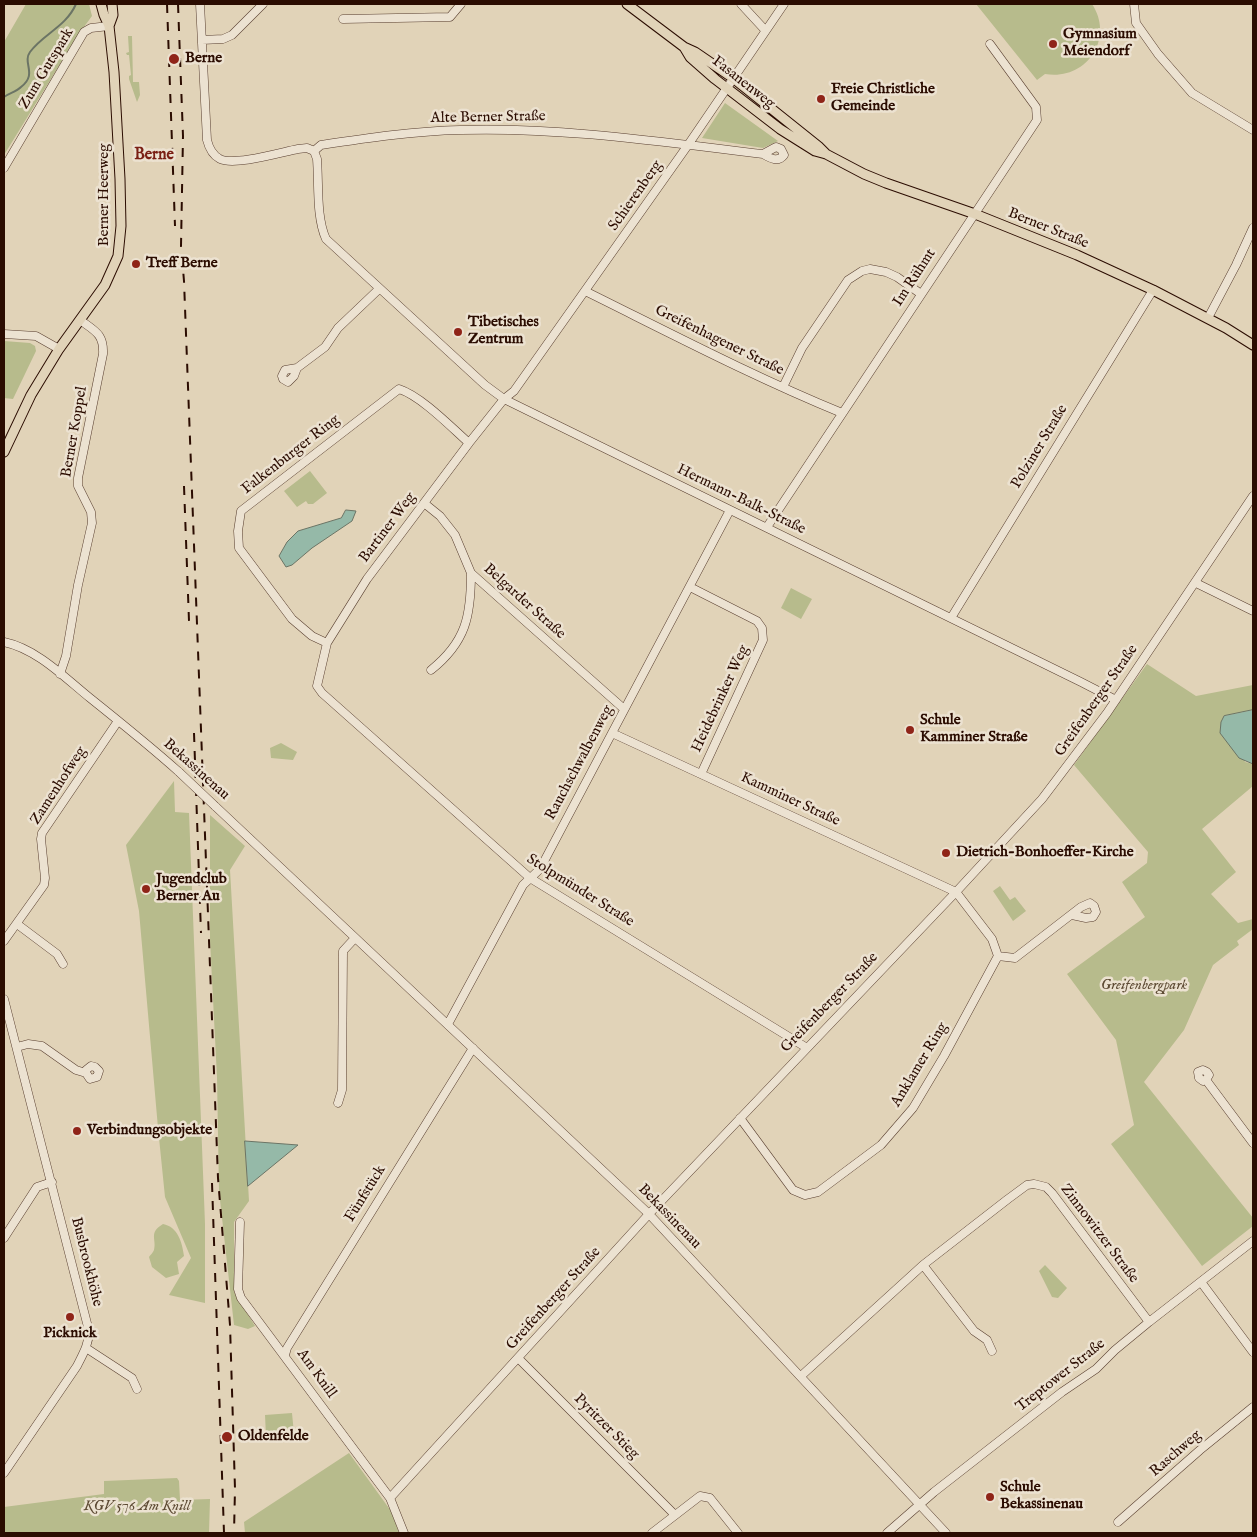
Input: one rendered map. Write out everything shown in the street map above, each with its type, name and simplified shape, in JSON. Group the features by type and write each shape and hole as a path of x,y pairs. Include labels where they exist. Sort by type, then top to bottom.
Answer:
{"main road":[{"name":"Berner Heerweg","path":"4,452 31,395 59,349 110,275 118,256 121,242 117,117 109,26 101,4"},
{"name":"Berner Heerweg","path":"109,26 113,16 112,4"},
{"name":"Fasanenweg","path":"627,4 684,47 695,52 733,78 792,131"},
{"name":"Fasanenweg","path":"684,47 690,58 698,66 726,88 792,131"},
{"name":"Berner Straße","path":"792,131 826,154 864,174 975,214 1062,249 1153,290 1253,344"}],"street":[{"path":"200,4 202,40 223,39 232,35 263,4"},
{"path":"342,19 450,17 461,4"},
{"path":"741,4 765,30"},
{"name":"Schierenberg","path":"504,399 514,391 585,291 784,4"},
{"path":"1134,4 1136,23 1158,54 1192,94 1253,130"},
{"name":"Zum Gutspark","path":"4,168 84,32 91,28 109,26"},
{"name":"Alte Berner Straße","path":"202,40 207,140 212,152 219,159 243,160 307,148 314,151 321,145 378,136 459,130 563,132 649,139 763,154"},
{"name":"Im Rühmt","path":"767,527 1037,120 1036,107 990,44"},
{"name":"Hermann-Balk-Straße","path":"314,151 317,159 322,231 332,245 485,385 504,399 1116,700"},
{"path":"1208,318 1253,228"},
{"path":"783,388 802,348 848,280 862,271 886,272 899,278 921,294"},
{"path":"297,368 325,347 338,328 379,289"},
{"name":"Polziner Straße","path":"952,618 1153,290"},
{"name":"Greifenhagener Straße","path":"585,291 783,388 842,413"},
{"name":"Berner Koppel","path":"60,674 66,656 78,585 92,525 91,512 78,486 78,478 104,345 102,337 80,320"},
{"path":"4,334 36,336 59,349"},
{"name":"Falkenburger Ring","path":"328,643 312,636 292,619 238,548 241,511 399,389 417,398 469,443"},
{"name":"Bartiner Weg","path":"317,686 328,643 367,579 504,399"},
{"name":"Greifenberger Straße","path":"390,1498 649,1214 956,892 1042,799 1116,700 1253,496"},
{"name":"Belgarder Straße","path":"424,503 440,516 455,535 471,573 624,709"},
{"name":"Rauchschwalbenweg","path":"448,1024 523,885 540,869 730,510"},
{"path":"432,670 448,656 462,634 469,611 471,573"},
{"path":"1196,583 1253,611"},
{"name":"Heidebrinker Weg","path":"690,587 757,621 762,628 764,640 701,774"},
{"name":"Bekassinenau","path":"4,642 23,648 60,674 118,720 178,772 649,1214 946,1533"},
{"name":"Stolpmünder Straße","path":"317,686 329,699 530,878 807,1048"},
{"name":"Zamenhofweg","path":"4,941 44,885 42,833 118,720"},
{"name":"Kamminer Straße","path":"612,733 956,892"},
{"path":"956,892 992,939 998,956 1015,958 1072,915"},
{"path":"16,924 57,954 63,964"},
{"path":"338,1103 342,1090 343,951 354,938"},
{"name":"Anklamer Ring","path":"740,1118 793,1190 805,1195 818,1192 881,1145 913,1108 944,1056 998,956"},
{"name":"Busbrookhöhe","path":"4,999 89,1331 86,1348 77,1366 7,1460 4,1473"},
{"path":"17,1047 28,1044 42,1046 76,1070 86,1073"},
{"name":"Fünfstück","path":"285,1355 287,1348 473,1048"},
{"path":"1206,1080 1253,1143"},
{"path":"4,1238 37,1187 52,1182"},
{"name":"Zinnowitzer Straße","path":"801,1376 923,1264 1022,1188 1034,1184 1040,1184 1052,1192 1149,1322"},
{"name":"Am Knill","path":"240,1222 239,1293 254,1317 285,1355 390,1498 404,1533"},
{"name":"Treptower Straße","path":"887,1533 934,1492 1062,1392 1095,1369 1149,1322 1253,1241"},
{"path":"923,1264 974,1331 987,1340 992,1351"},
{"path":"1201,1282 1253,1352"},
{"path":"86,1348 132,1378 137,1389"},
{"name":"Pyritzer Stieg","path":"518,1358 675,1515"},
{"name":"Raschweg","path":"1118,1522 1200,1450 1253,1407"},
{"path":"652,1533 700,1496 710,1498 738,1533"}],"green space":[{"path":"26,4 89,4 92,16 78,35 4,155 4,42"},
{"path":"976,4 1092,4 1098,17 1100,31 1098,43 1092,55 1084,64 1073,71 1060,74 1045,74 1037,80"},
{"path":"128,36 132,36 133,82 139,82 140,95 137,102 129,79 131,75 129,55 126,53 129,52"},
{"path":"725,103 778,141 763,148 702,138"},
{"path":"4,341 30,343 35,346 36,351 13,399 4,398"},
{"path":"310,471 327,493 313,504 308,504 306,501 297,507 284,491"},
{"path":"791,588 812,599 801,619 781,608"},
{"name":"Greifenbergpark","path":"1147,664 1196,696 1253,685 1253,710 1224,716 1245,762 1253,764 1253,786 1202,829 1236,872 1211,894 1238,923 1253,919 1253,929 1237,941 1239,945 1213,965 1184,1030 1144,1082 1253,1218 1253,1226 1202,1266 1111,1144 1134,1125 1116,1040 1067,974 1145,917 1122,882 1147,863 1148,852 1074,765"},
{"path":"281,743 297,752 293,760 271,758 270,748"},
{"path":"174,781 175,812 189,813 205,1224 205,1303 169,1295 191,1258 165,1197 139,911 126,845"},
{"path":"210,815 245,846 230,870 249,1201 234,1222 234,1292 255,1326 248,1329 234,1325 219,1191 217,1077 210,940"},
{"path":"1000,886 1010,900 1015,897 1026,911 1013,921 993,891"},
{"path":"163,1224 176,1232 184,1256 177,1262 179,1274 166,1278 152,1267 149,1257 155,1246 154,1233"},
{"path":"1045,1265 1067,1288 1058,1298 1052,1297 1039,1271"},
{"path":"292,1413 294,1434 266,1436 265,1415"},
{"path":"349,1453 391,1511 399,1533 245,1533 244,1522"},
{"name":"KGV 576 Am Knill","path":"177,1478 179,1481 180,1500 210,1499 209,1533 4,1533 4,1507 104,1494 104,1481"}],"shaded area":[{"path":"346,510 356,511 352,521 312,548 292,565 286,567 279,556 287,542 298,531 341,518"},
{"path":"1253,710 1253,764 1239,758 1220,733 1221,722 1224,716"},
{"path":"245,1141 298,1145 248,1186"}],"waterway":[{"path":"4,97 19,89 26,82 29,73 28,56 30,52 66,19 76,4"}],"railway":[{"path":"167,4 175,226"},
{"path":"178,4 183,136 181,246 184,281 218,1178 230,1325 235,1489 234,1533"},
{"path":"184,486 189,621"},
{"path":"194,733 201,933"},
{"path":"212,1183 224,1533"}],"place":[{"name":"Gymnasium Meiendorf","path":"1053,44"},
{"name":"Berne","path":"174,59"},
{"name":"Freie Christliche Gemeinde","path":"821,99"},
{"name":"Treff Berne","path":"136,264"},
{"name":"Tibetisches Zentrum","path":"458,332"},
{"name":"Schule Kamminer Straße","path":"910,730"},
{"name":"Dietrich-Bonhoeffer-Kirche","path":"946,853"},
{"name":"Jugendclub Berner Au","path":"146,889"},
{"name":"Verbindungsobjekte","path":"77,1131"},
{"name":"Picknick","path":"70,1317"},
{"name":"Oldenfelde","path":"227,1437"},
{"name":"Schule Bekassinenau","path":"990,1497"}],"district":[{"name":"Berne","path":"154,156"}]}
